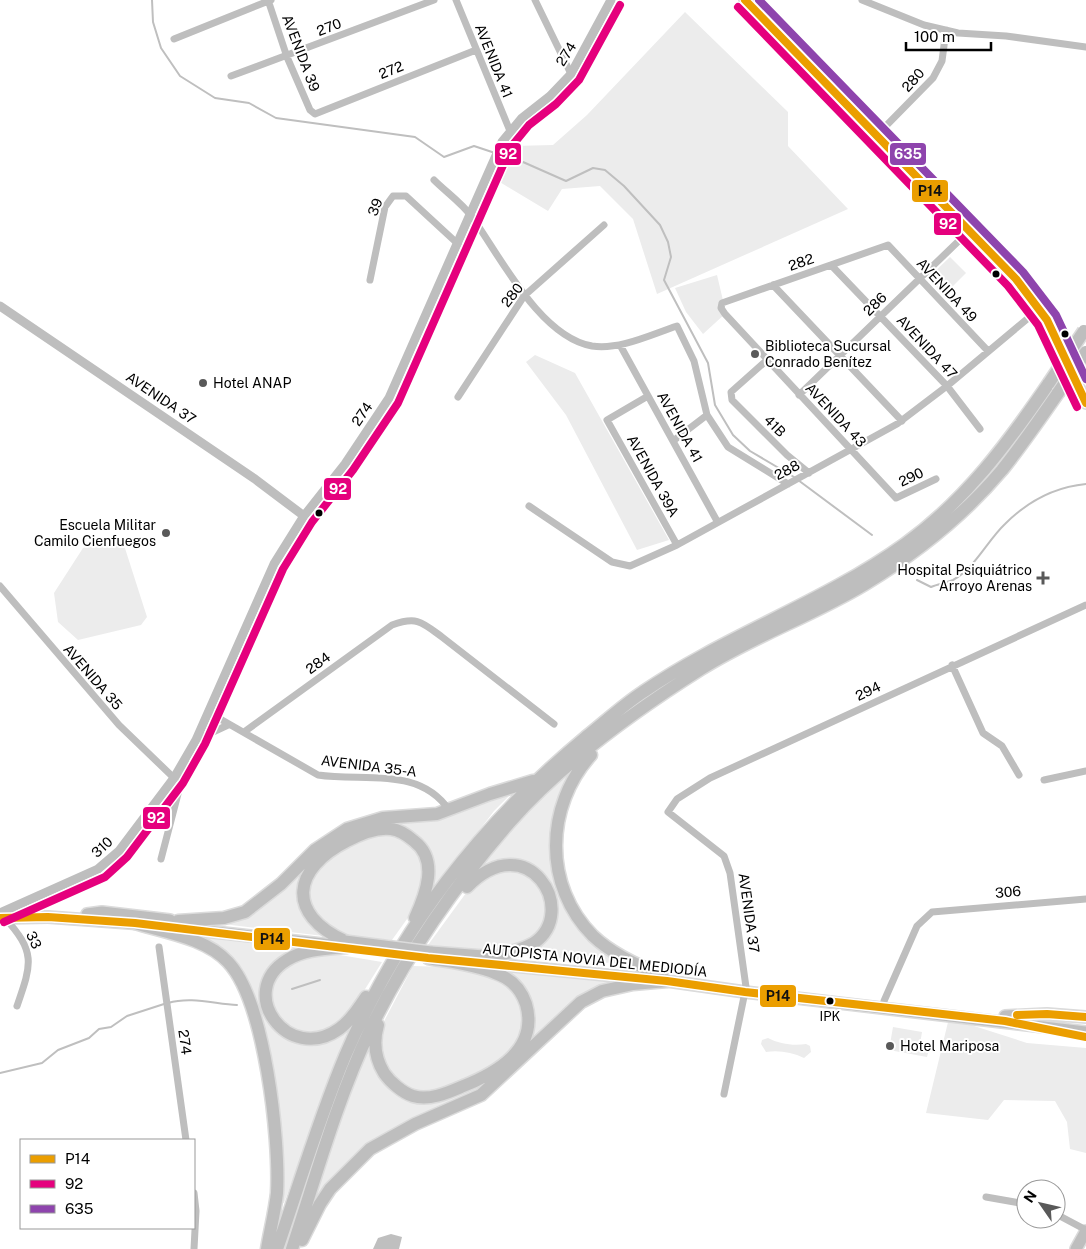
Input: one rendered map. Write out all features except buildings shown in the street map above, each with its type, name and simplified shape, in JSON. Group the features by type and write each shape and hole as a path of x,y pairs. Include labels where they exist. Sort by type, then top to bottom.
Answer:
{"highway":[{"path":"405,940 467,854 500,816 538,779 642,693 700,657 858,575 907,543 978,478 1006,445 1085,329"},
{"path":"346,944 298,954 287,960 276,970 268,984 266,1002 272,1019 282,1030 293,1036 308,1039 338,1030 392,973 511,821 571,763 646,705 704,667 864,585 914,552 957,516 988,486 1027,438 1086,352"},
{"path":"646,705 581,766 568,788 557,822 555,846 557,868 564,893 581,922 593,936 617,953 665,978"},
{"path":"178,921 224,918 245,912 281,884 315,850 347,830 384,818 437,814 490,794 538,779"},
{"path":"292,1249 357,1060 425,891 428,866 419,844 407,835 389,828 359,835 325,854 313,865 306,876 304,900 306,909 322,929 346,944"},
{"path":"429,926 484,873 504,865 522,866 534,872 548,890 551,909 548,926 539,938 529,945 494,956"},
{"path":"135,923 213,949 229,962 246,990 262,1046 274,1119 277,1194 267,1249"},
{"path":"392,973 375,1043 376,1058 393,1083 413,1096 428,1097 444,1094 476,1081 510,1061 522,1046 528,1029 528,1014 519,990 496,973 429,955"},
{"path":"278,1249 345,1057 392,973"},
{"path":"297,1249 327,1193 344,1173 370,1149 415,1124 480,1095 581,1002 602,991 665,978"}],"main road":[{"path":"745,0 1016,279 1039,309 1082,386 1086,403"},
{"path":"48,917 102,912 429,955"},
{"path":"1,916 135,923 346,944"},
{"name":"AUTOPISTA NOVIA DEL MEDIODÍA","path":"429,955 665,978"},
{"name":"AUTOPISTA NOVIA DEL MEDIODÍA","path":"429,955 494,956 745,990 1005,1018 1086,1032"},
{"path":"1005,1018 1048,1014 1086,1017"},
{"path":"1005,1018 1086,1037"},
{"name":"AUTOPISTA NOVIA DEL MEDIODÍA","path":"1041,1023 1086,1025"},
{"path":"1076,1249 1086,1230"}],"street":[{"name":"AVENIDA 39","path":"269,0 287,56 310,110 315,114"},
{"path":"174,39 269,0"},
{"name":"270","path":"231,76 434,0"},
{"name":"AVENIDA 41","path":"456,0 510,131"},
{"path":"536,0 571,74"},
{"name":"274","path":"161,859 187,758 263,584 304,516 345,464 389,398 471,215 495,156 510,131 522,118 550,96 571,74 611,0"},
{"path":"862,0 924,25 946,30 1086,47"},
{"name":"280","path":"877,135 933,78 942,61 946,30"},
{"name":"272","path":"315,114 476,50"},
{"path":"434,180 471,215 524,296 557,328 576,342 593,346 620,345 677,326 694,361 707,416 728,447 788,484"},
{"name":"39","path":"370,280 385,207 393,196 406,196 458,244"},
{"name":"280","path":"458,397 524,296 604,225"},
{"name":"286","path":"799,394 969,231"},
{"name":"AVENIDA 49","path":"888,245 988,352"},
{"name":"282","path":"722,303 888,245"},
{"name":"AVENIDA 47","path":"831,265 947,386 980,429"},
{"path":"773,285 902,421"},
{"name":"AVENIDA 43","path":"722,303 725,314 896,498"},
{"name":"AVENIDA 37","path":"0,306 247,473 304,516"},
{"name":"288","path":"529,506 618,565 630,566 677,544 902,421 1039,309"},
{"name":"AVENIDA 41","path":"620,345 718,521"},
{"name":"41B","path":"767,360 732,392 732,400 805,474"},
{"name":"AVENIDA 39A","path":"648,396 607,420 677,544"},
{"path":"673,441 707,416"},
{"name":"290","path":"896,498 936,479"},
{"name":"AVENIDA 35","path":"0,586 118,725 174,778"},
{"name":"294","path":"668,812 677,799 710,778 952,665 1008,642 1086,605"},
{"name":"284","path":"244,732 392,625 408,619 426,625 442,636 554,724"},
{"path":"952,665 983,733 1002,746 1018,775"},
{"name":"AVENIDA 35-A","path":"208,712 286,759 318,775 338,778 390,778 422,785 439,796 449,810"},
{"path":"196,740 228,725"},
{"name":"310","path":"1,916 98,869 119,851 187,758"},
{"path":"1044,780 1086,772"},
{"name":"AVENIDA 37","path":"668,812 724,856 730,873 745,990 724,1094"},
{"name":"306","path":"884,1004 917,926 932,912 1086,899"},
{"name":"33","path":"1,916 20,935 26,947 30,965 17,1006"},
{"name":"274","path":"159,947 186,1139"},
{"path":"986,1197 1016,1202"},
{"path":"194,1249 195,1202"},
{"path":"1066,1219 1086,1230"}],"shaded area":[{"path":"685,12 788,112 788,146 848,209 657,294 633,219 600,186 562,189 548,211 498,181 513,146 553,145 587,115"},
{"path":"950,257 966,273 944,295 928,278"},
{"path":"717,275 726,313 703,334 686,312 675,288"},
{"path":"535,355 575,373 669,540 637,550 566,415 526,362"},
{"path":"100,539 123,542 147,617 141,625 78,640 58,622 54,593 83,548"},
{"path":"570,771 558,805 568,910 631,965 514,954 536,944 555,910 530,867 470,879 516,823"},
{"path":"517,788 494,811 423,904 431,866 398,827 325,850 300,902 332,937 215,923 232,919 337,838"},
{"path":"392,831 415,845 425,866 417,905 392,940 353,937 331,931 310,910 307,883 324,858 362,837"},
{"path":"506,867 532,875 539,881 543,889 547,908 546,917 539,934 524,945 503,950 449,950 448,947 428,945 466,893 481,879"},
{"path":"180,934 311,948 288,956 263,1002 307,1042 359,1015 331,1078 284,1203 277,1205 264,1046 230,959"},
{"path":"311,954 340,955 382,962 347,1018 321,1035 295,1033 273,1014 269,989 281,968"},
{"path":"413,966 447,967 484,973 502,980 521,1001 525,1019 515,1051 469,1080 424,1093 413,1091 390,1076 379,1044 381,1027"},
{"path":"488,968 626,981 607,987 484,1088 379,1141 309,1213 327,1155 371,1041 396,1090 442,1098 515,1058 528,1006"},
{"path":"949,1018 1027,1043 1086,1048 1086,1153 1070,1149 1067,1122 1055,1101 1004,1100 988,1120 926,1113"},
{"path":"893,1027 922,1032 920,1044 930,1046 927,1057 889,1050"},
{"path":"768,1038 787,1044 806,1044 810,1046 811,1052 804,1058 785,1052 766,1052 761,1044 762,1040"},
{"path":"391,1234 402,1237 399,1249 373,1249 378,1238"}],"waterway":[{"path":"152,0 153,22 161,48 180,76 215,98 249,103 276,118 415,137 444,157 474,146 495,153"},
{"path":"499,155 512,163 523,162 566,181 593,168 605,170 624,186 660,225 668,242 671,257 664,280 708,363 715,405 733,435 750,451 794,477"},
{"path":"798,480 872,535"},
{"path":"917,580 931,587 953,580 968,569 998,531 1032,502 1063,488 1086,484"},
{"path":"292,989 320,980"},
{"path":"168,1003 194,1000 237,1005"},
{"path":"0,1073 42,1063 58,1050 89,1038 99,1029 111,1027 127,1016 164,1004"}],"transit line":[{"name":"P14","path":"745,0 1016,279 1047,320 1086,403"},
{"name":"635","path":"759,0 1023,272 1056,315 1086,379"},
{"name":"92","path":"4,922 105,877 127,857 183,783 205,744 283,569 312,522 353,470 398,403 511,147 529,125 556,104 579,80 620,5"},
{"name":"92","path":"738,7 1008,286 1038,325 1077,407"},
{"name":"P14","path":"0,918 48,917 135,923 428,958 667,981 745,992 1005,1021 1086,1037"},
{"name":"P14","path":"1017,1015 1047,1014 1086,1017"}],"place":[{"name":"Biblioteca Sucursal Conrado Benítez","path":"755,354"},
{"name":"Hotel ANAP","path":"203,383"},
{"name":"Escuela Militar Camilo Cienfuegos","path":"166,533"},
{"name":"Hospital Psiquiátrico Arroyo Arenas","path":"1043,578"},
{"name":"IPK","path":"830,1001"},
{"name":"Hotel Mariposa","path":"890,1046"}]}
